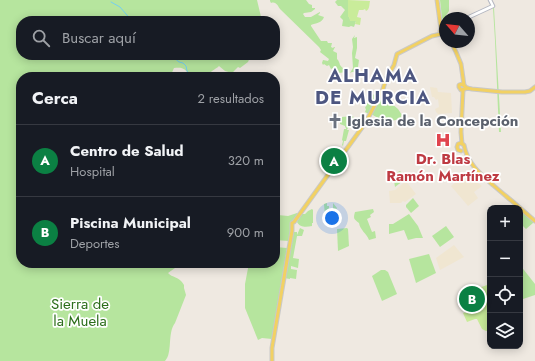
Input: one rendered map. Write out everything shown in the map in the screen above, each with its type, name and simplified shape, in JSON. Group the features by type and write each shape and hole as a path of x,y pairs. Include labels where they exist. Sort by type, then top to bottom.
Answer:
{"main road":[{"path":"438,0 439,18"},
{"path":"475,14 492,6 490,0"},
{"path":"272,361 272,348 281,292 292,231 298,216 347,150 367,120 383,90 386,79 394,65 396,55 439,34"},
{"path":"453,48 460,60 463,87 460,144 457,148 461,151 473,168 517,205"},
{"path":"463,87 502,92 525,92 533,90"},
{"path":"460,144 464,145 465,152 471,164 483,176"},
{"path":"461,151 464,148"},
{"path":"523,211 535,221"}],"shaded area":[{"path":"430,87 437,88 438,92 451,93 452,113 438,114 436,112 435,109 439,107 438,99 436,100 432,97"},
{"path":"465,175 482,186 474,192 478,198 468,206 451,186"},
{"path":"406,181 416,194 405,202 390,203 389,191 395,190"},
{"path":"454,245 464,257 440,270 436,258"}],"green space":[{"name":"Sierra de la Muela","path":"0,0 257,0 261,16 16,16 16,60 249,60 233,72 225,71 219,66 211,72 187,72 182,68 174,68 172,72 16,72 16,268 175,268 168,273 182,282 186,295 171,332 169,353 165,361 0,361"},
{"path":"270,0 306,0 312,5 312,8 315,9 311,12 304,13 303,14 305,17 311,17 320,12 318,15 324,17 323,19 311,26 321,41 332,43 331,47 335,47 333,51 337,53 337,59 346,72 335,72 329,65 323,65 323,60 328,61 329,59 320,52 321,50 319,47 280,9 277,4 271,3"},
{"path":"337,0 348,0 348,16 350,19 356,21 354,27 342,26 343,20 340,17 345,10 341,6 338,6 335,2"},
{"path":"348,0 370,1 369,8 366,11 365,9 359,10 357,17 361,18 360,25 355,24 356,21 350,21 348,17"},
{"path":"440,0 449,0 449,11 441,12"},
{"path":"494,8 501,132 499,132"},
{"path":"355,35 354,38 357,37 357,48 355,58 359,60 358,67 356,67 354,72 350,73 353,68 352,39"},
{"path":"372,94 378,96 369,114 365,112 365,108"},
{"path":"382,94 398,109 402,115 402,118 390,121 389,118 388,120 384,121 383,117 378,118 371,114"},
{"path":"353,116 355,124 350,124 347,130 349,130 346,141 344,141 343,146 342,140 344,129 346,128 340,124 340,118"},
{"path":"400,171 407,178 395,187 393,174"},
{"path":"413,198 419,206 411,213 406,205"},
{"path":"327,203 327,206 329,206 329,211 333,211 333,203 337,208 335,211 338,216 326,217 324,204"},
{"path":"312,209 312,226 306,227 298,224 297,222 301,214 305,214"},
{"path":"373,209 374,212 370,215 371,217 367,219 372,232 375,231 376,238 369,240 359,223 354,219 354,216 355,212"},
{"path":"299,213 291,228 289,241 280,240 280,215 288,216"},
{"path":"523,213 533,221 533,223 526,229 524,227"},
{"path":"409,214 418,226 423,238 408,240 404,230 389,234 389,224 393,224"},
{"path":"446,226 454,237 440,247 432,236"},
{"path":"300,228 304,230 302,236 297,236 293,258 299,259 298,268 291,266 291,269 297,270 296,279 284,278 293,232 297,232 297,235"},
{"path":"347,228 349,246 338,251 337,229"},
{"path":"280,247 287,248 272,339 262,338 258,340 245,308 245,284 248,268 280,268"},
{"path":"429,254 436,273 416,283 409,259"},
{"path":"523,269 535,284 535,295 523,299"},
{"path":"381,270 388,272 397,294 382,301 372,276"},
{"path":"487,285 487,331 482,329 477,319 467,322 463,313 471,311 464,293"}],"waterway":[{"path":"111,2 120,7 128,16"},
{"path":"177,60 186,66 188,72"}],"place":[{"name":"Iglesia de la Concepción","path":"335,121"},
{"name":"Dr. Blas Ramón Martínez","path":"443,140"},
{"name":"Centro de Salud","path":"334,161"},
{"name":"Piscina Municipal","path":"472,299"}],"district":[{"name":"ALHAMA DE MURCIA","path":"373,86"}]}
